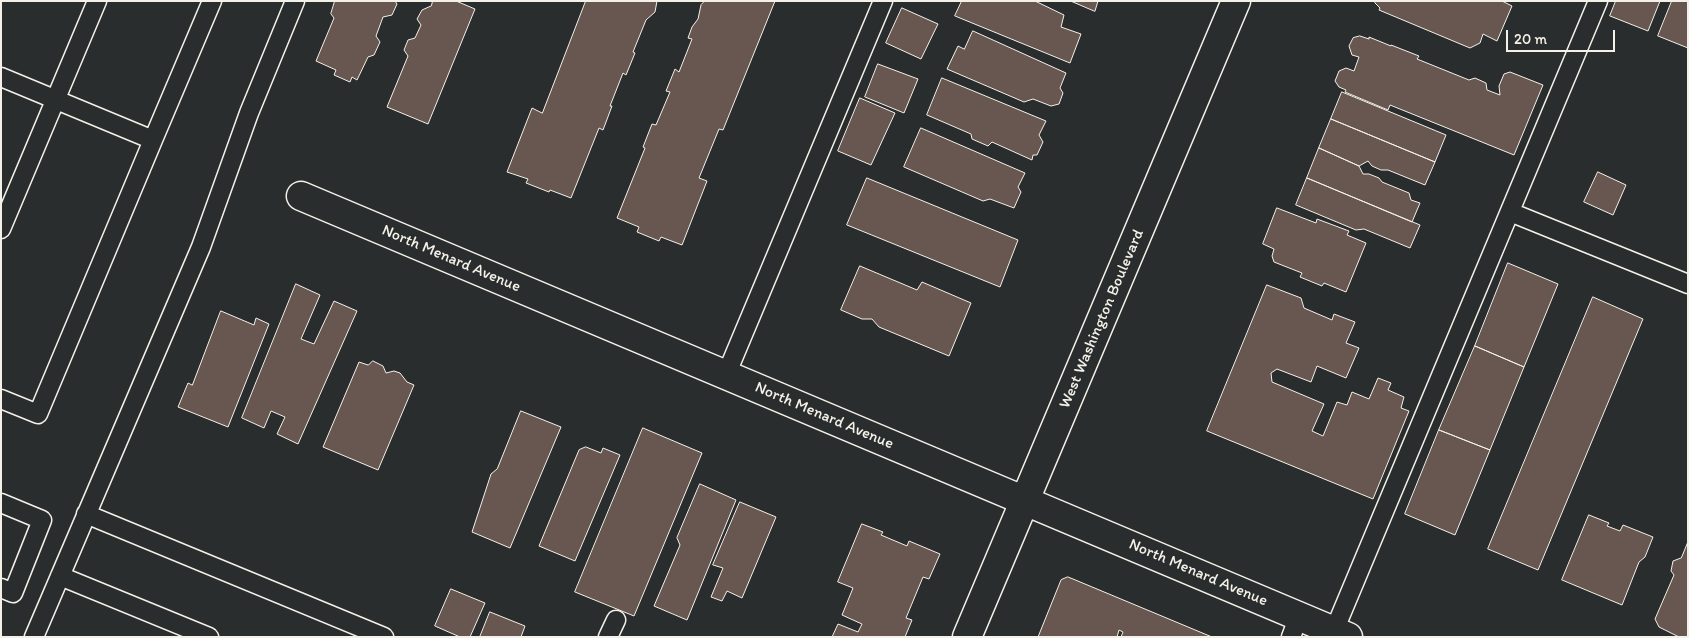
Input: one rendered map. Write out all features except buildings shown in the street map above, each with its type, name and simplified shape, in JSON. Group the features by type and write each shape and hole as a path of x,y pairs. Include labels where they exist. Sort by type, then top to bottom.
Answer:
{"street":[{"name":"West Washington Boulevard","path":"967,637 1236,1"},
{"name":"North Menard Avenue","path":"301,196 1025,501 1295,626 1341,634"}],"lane":[{"path":"1,229 97,1"},
{"path":"1,399 38,414 212,1"},
{"path":"34,637 201,247 249,113 295,1"},
{"path":"726,375 883,1"},
{"path":"1341,634 1510,212 1598,1"},
{"path":"1,76 153,140"},
{"path":"1510,212 1688,284"},
{"path":"1,503 42,520 13,593 1,588"},
{"path":"86,514 384,637"},
{"path":"60,576 209,637"},
{"path":"608,637 616,620"}]}
